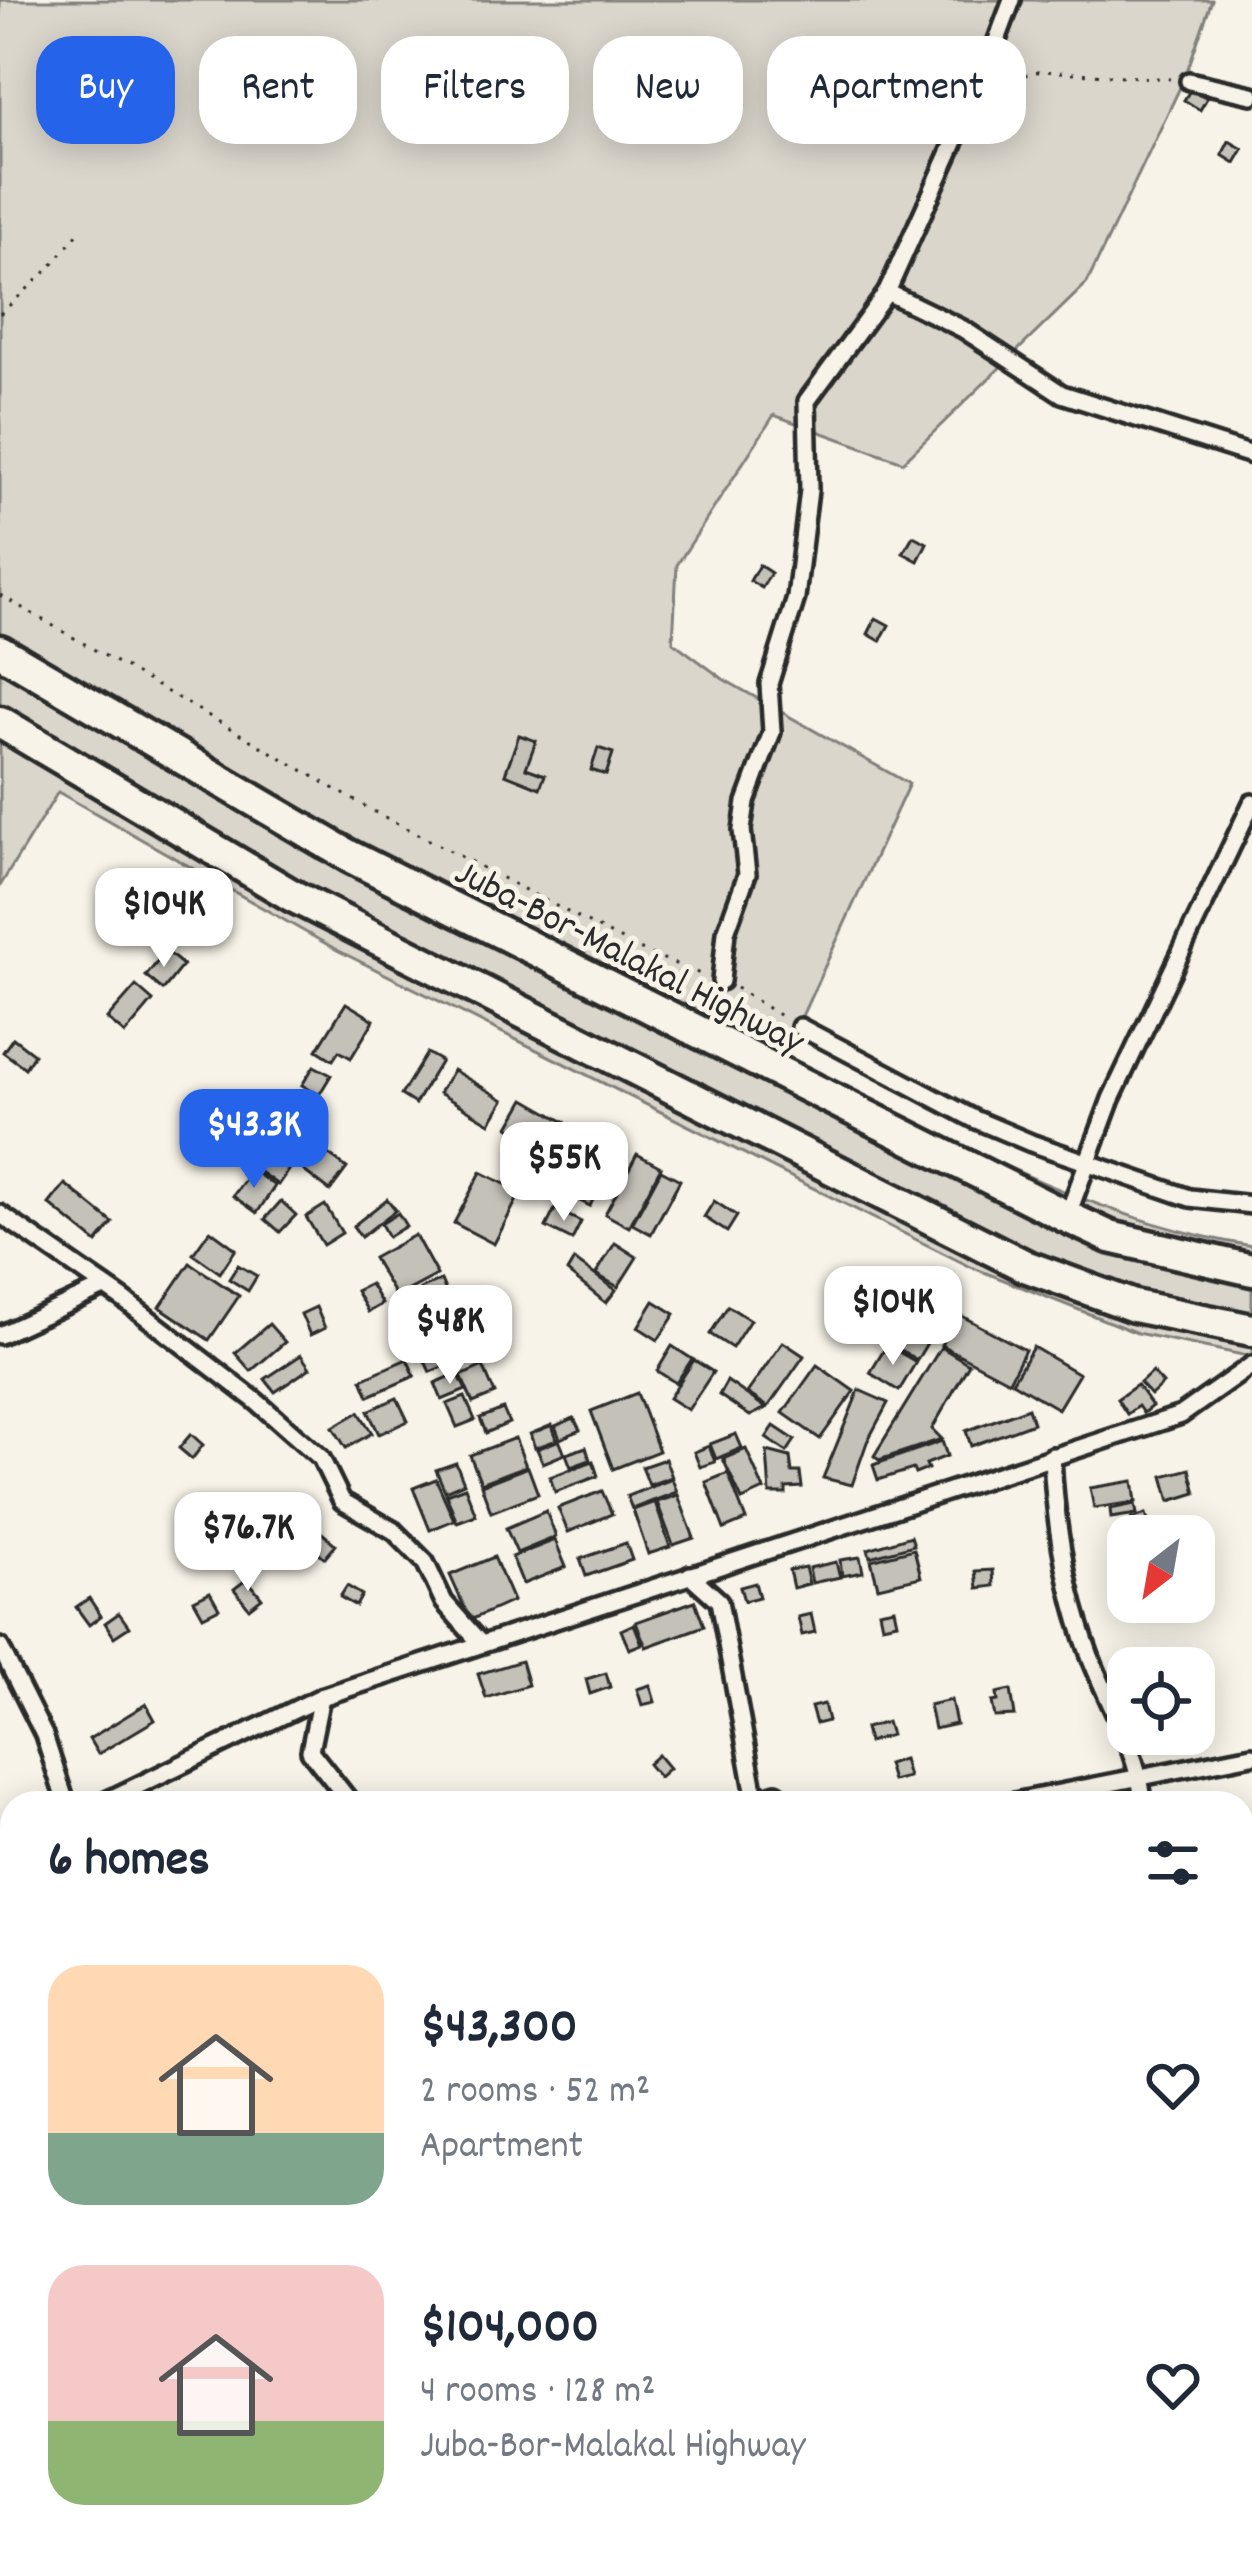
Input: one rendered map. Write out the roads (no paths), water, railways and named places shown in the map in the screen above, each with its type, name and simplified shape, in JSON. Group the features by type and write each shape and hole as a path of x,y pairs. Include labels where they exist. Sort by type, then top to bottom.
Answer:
{"highway":[{"name":"Juba-Bor-Malakal Highway","path":"0,651 349,856 1067,1217 1110,1237 1252,1270"},
{"path":"0,722 291,895 1025,1266 1134,1306 1252,1330"}],"street":[{"path":"721,981 726,932 747,874 742,830 746,802 772,732 769,684 796,598 808,490 807,401 887,292 981,83 1012,0"},
{"path":"1190,81 1252,95"},
{"path":"887,292 962,329 1062,394 1252,454"},
{"path":"1067,1217 1111,1099 1252,803"},
{"path":"800,1028 974,1119 1190,1198 1252,1205"},
{"path":"0,1214 256,1401 322,1458 342,1501 394,1531 425,1562 444,1602 481,1644"},
{"path":"0,1335 104,1287"},
{"path":"127,1791 321,1697 1181,1415 1252,1365"},
{"path":"1052,1456 1066,1576 1088,1650 1141,1778 1142,1791"},
{"path":"690,1575 719,1601 754,1791"},
{"path":"0,1647 44,1736 62,1791"},
{"path":"321,1697 310,1751 342,1791"},
{"path":"1059,1791 1252,1755"}]}
